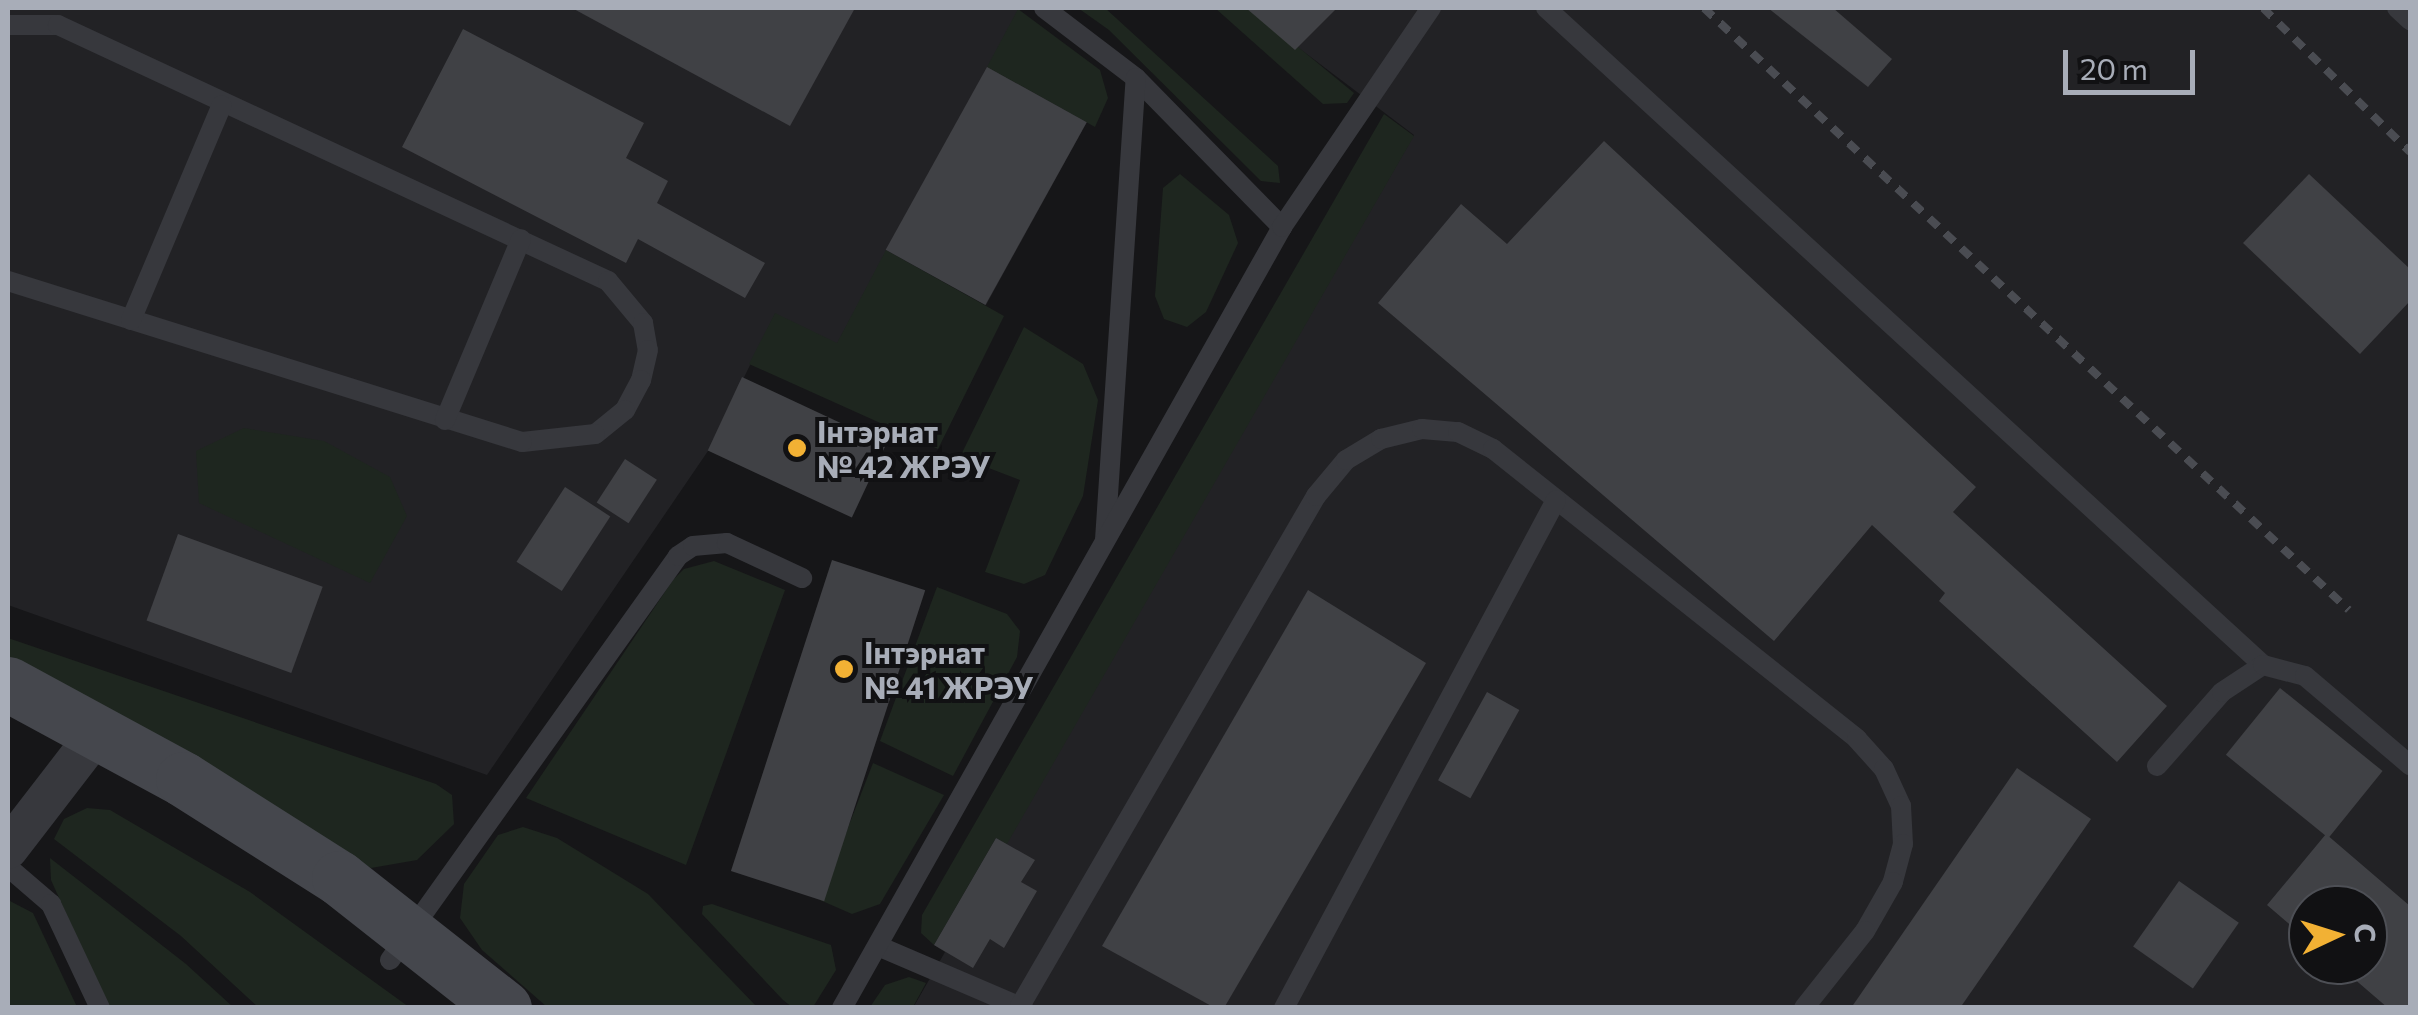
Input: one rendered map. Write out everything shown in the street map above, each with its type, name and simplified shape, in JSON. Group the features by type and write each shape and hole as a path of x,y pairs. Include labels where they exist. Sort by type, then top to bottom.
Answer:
{"main road":[{"path":"8,684 86,747"},
{"path":"8,725 86,747 259,826 400,946 504,1008"},
{"path":"400,946 446,1008"}],"street":[{"path":"8,850 86,747"}],"lane":[{"path":"1044,8 1136,78 1282,228"},
{"path":"842,1008 1282,228 1431,8"},
{"path":"1546,8 2262,666 2305,676 2410,766"},
{"path":"2397,8 2410,20"},
{"path":"8,25 58,25 222,105 608,281 628,298 642,322 648,350 642,380 625,410 595,434 562,443 522,442 8,282"},
{"path":"1104,545 1136,78"},
{"path":"131,320 222,105"},
{"path":"444,420 520,240"},
{"path":"878,946 1022,1007 1316,496 1346,460 1380,439 1422,428 1458,432 1493,449 1856,739 1884,770 1901,806 1904,844 1894,882 1804,1008"},
{"path":"1284,1008 1556,500"},
{"path":"400,946 678,556 711,541 727,543 802,578"},
{"path":"2157,766 2222,692 2262,666"},
{"path":"8,867 51,904 100,1008"}],"shaded area":[{"path":"8,8 1019,8 988,67 1087,122 986,305 887,250 837,344 775,314 708,451 487,775 8,605"},
{"path":"1078,8 1105,8 1278,166 1280,183 1261,181 1109,30"},
{"path":"1215,8 1251,8 1354,93 1347,103 1323,104"},
{"path":"1246,8 2410,8 2410,1007 913,1008 945,952 934,945 997,837 1006,843 1414,135"},
{"path":"1018,9 1100,70 1108,98 1095,127 987,67"},
{"path":"1384,114 1414,136 1007,844 996,838 934,945 921,933 922,915"},
{"path":"1180,174 1229,215 1238,243 1206,312 1187,327 1164,319 1155,296 1163,188"},
{"path":"886,250 1004,316 938,449 749,364 775,313 837,343"},
{"path":"1024,327 1083,364 1098,400 1083,496 1045,575 1024,584 985,572 1020,480 960,457"},
{"path":"244,428 324,441 390,477 407,516 370,583 199,503 196,451"},
{"path":"714,561 785,590 686,865 526,798 673,580 684,569"},
{"path":"937,587 1007,614 1020,631 1017,657 953,776 880,741"},
{"path":"8,638 436,784 452,795 454,824 417,860 371,868 8,662"},
{"path":"873,763 944,795 880,904 852,914 820,900"},
{"path":"87,808 110,810 250,892 409,1007 258,1007 181,936 54,839 64,819"},
{"path":"523,827 557,838 648,894 757,1007 547,1007 482,950 460,918 464,884 498,835"},
{"path":"50,858 186,964 233,1007 108,1007 51,880"},
{"path":"8,900 33,913 77,1007 8,1007"},
{"path":"712,904 831,945 836,970 813,1007 792,1007 783,1000 702,914 703,906"},
{"path":"909,977 926,983 913,1007 870,1007 885,985"}],"building":[{"path":"572,8 855,8 790,126"},
{"path":"1246,8 1337,8 1295,50"},
{"path":"1768,8 1833,8 1892,59 1868,87"},
{"path":"463,29 644,123 626,158 668,181 657,203 765,263 745,298 638,239 626,263 402,147"},
{"path":"987,67 1087,122 985,305 886,250"},
{"path":"1604,141 1976,487 1953,512 2167,706 2117,762 1939,601 1945,593 1872,525 1774,641 1378,303 1461,204 1507,244"},
{"path":"2309,174 2410,269 2410,301 2360,354 2243,243"},
{"name":"Інтэрнат № 42 ЖРЭУ","path":"742,377 886,444 852,518 708,450"},
{"path":"625,459 657,480 629,523 597,503"},
{"path":"565,487 610,516 562,591 517,562"},
{"path":"178,534 323,587 291,673 147,620"},
{"name":"Інтэрнат № 41 ЖРЭУ","path":"832,560 925,590 824,901 731,871"},
{"path":"1308,590 1426,663 1224,1008 1215,1008 1102,946"},
{"path":"2280,688 2383,771 2328,838 2226,755"},
{"path":"1487,692 1519,710 1470,798 1438,780"},
{"path":"2017,768 2091,819 1960,1008 1851,1008"},
{"path":"2326,834 2386,885 2288,885 2288,923 2267,905"},
{"path":"996,838 1035,860 1021,882 1037,891 1004,948 990,939 973,968 934,945"},
{"path":"2179,881 2239,923 2193,988 2133,947"},
{"path":"2388,887 2410,906 2410,1008 2388,1008 2361,985 2388,985"}],"railway":[{"path":"1704,8 2349,610"},
{"path":"2263,8 2410,152"}],"place":[{"name":"Інтэрнат № 42 ЖРЭУ","path":"797,448"},
{"name":"Інтэрнат № 41 ЖРЭУ","path":"844,669"}]}
